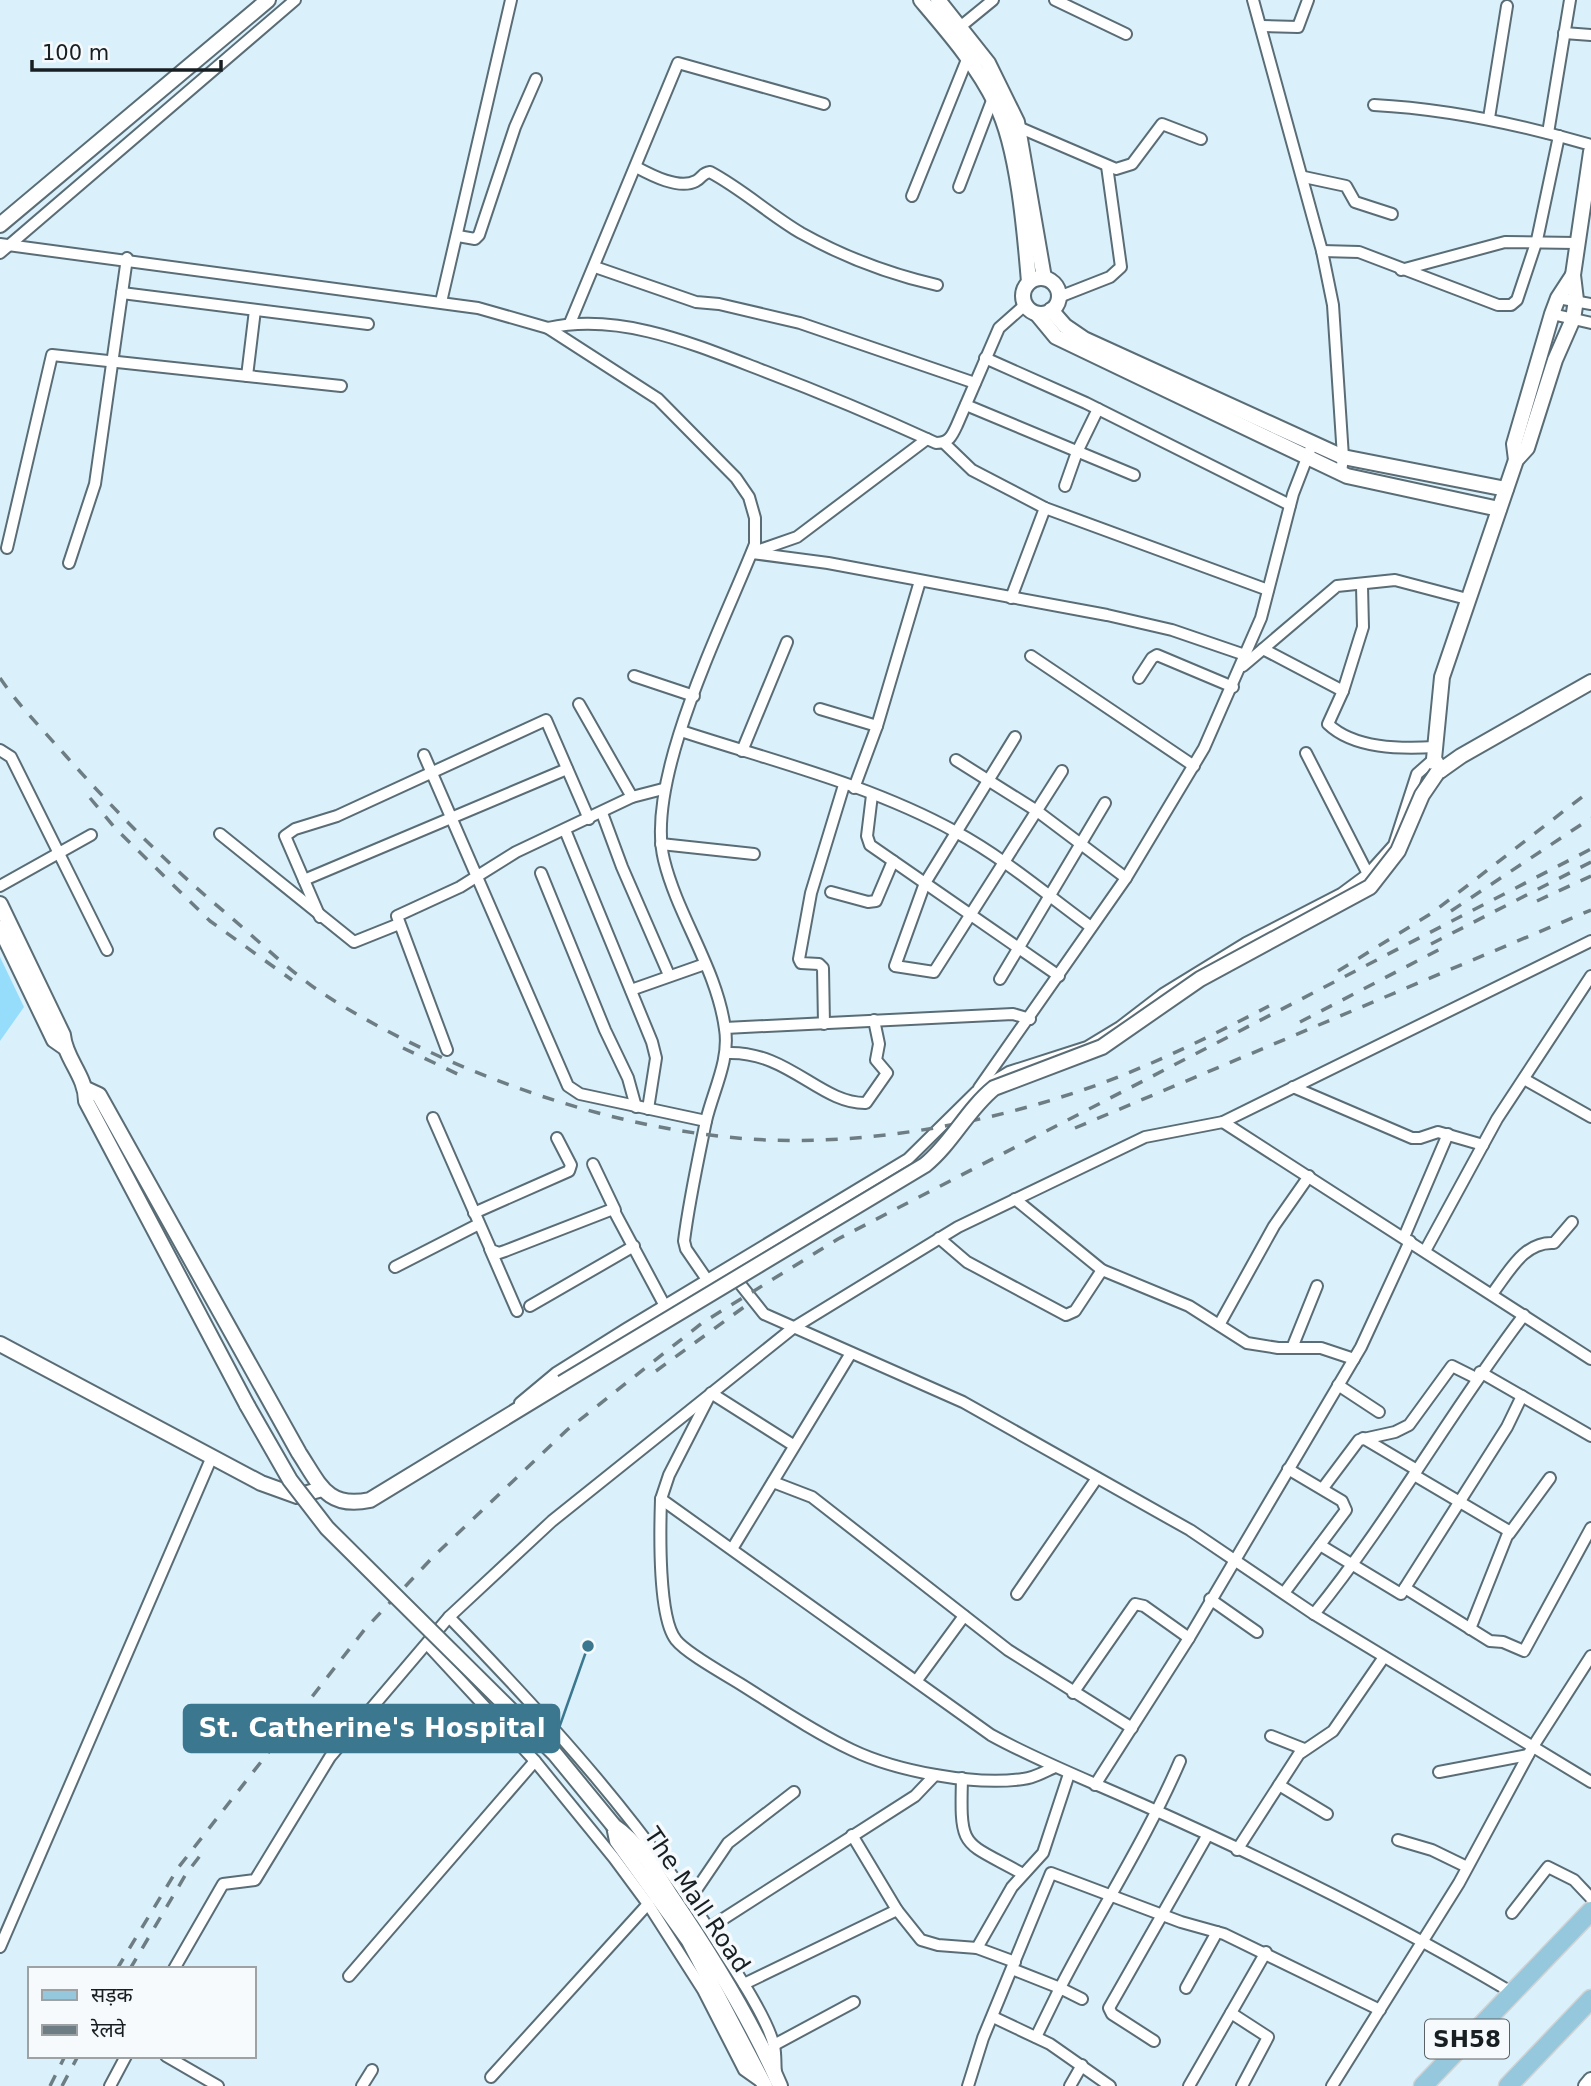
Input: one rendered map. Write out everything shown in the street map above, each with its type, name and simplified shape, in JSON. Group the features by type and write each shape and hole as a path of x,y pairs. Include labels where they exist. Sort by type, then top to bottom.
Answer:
{"main road":[{"name":"SH58","path":"1423,2086 1591,1911"},
{"name":"SH58","path":"1508,2086 1591,1999"}],"street":[{"path":"0,225 268,0"},
{"path":"0,253 5,244 295,0"},
{"path":"441,302 511,0"},
{"path":"960,27 993,0"},
{"path":"1055,0 1126,34"},
{"path":"1253,0 1304,177 1322,251 1332,306 1343,457 1341,473"},
{"path":"1262,26 1298,27 1308,0"},
{"path":"1322,251 1351,250 1498,306 1511,305 1517,300 1537,240 1570,0"},
{"path":"930,2 960,27 988,63 1006,95 1018,127 1044,278 1056,287 1059,297"},
{"path":"930,2 993,99 1010,151 1029,282"},
{"path":"1489,118 1507,6"},
{"path":"1564,33 1591,35"},
{"path":"912,197 968,57"},
{"path":"570,323 678,63 824,104"},
{"path":"458,236 475,239 479,234 515,127 536,79"},
{"path":"959,187 993,99"},
{"path":"1374,105 1432,109 1489,118 1591,145"},
{"path":"1018,127 1116,169 1128,168 1162,124 1201,139"},
{"path":"1584,302 1573,275 1591,152"},
{"path":"944,443 950,439 999,328 1059,297 1110,277 1121,267 1107,166"},
{"path":"636,167 661,179 679,182 693,182 705,172 710,172 799,232 851,259 937,285"},
{"path":"1304,177 1346,186 1356,202 1392,214"},
{"path":"1401,271 1505,242 1537,240 1576,243"},
{"path":"5,244 127,258 441,302 478,308 548,328 658,399 736,478 749,497 755,519 755,544 694,696 663,789 661,844 664,861 705,964 725,1028 726,1053 706,1121 684,1241 686,1249 708,1281"},
{"path":"69,563 95,484 127,258"},
{"path":"595,267 696,302 719,304 800,323 975,383"},
{"path":"1516,460 1514,444 1552,314 1558,298 1573,275"},
{"path":"1044,278 1029,282 1023,290 1056,337 1341,473 1383,485 1499,509"},
{"path":"122,293 368,324"},
{"path":"1558,298 1584,302"},
{"path":"0,904 63,1034 64,1047 86,1088 99,1095 245,1358 323,1489 337,1501 350,1504 370,1500 416,1475 500,1419 925,1166 952,1139 981,1099 995,1088 1102,1047 1200,978 1370,887 1398,851 1437,762 1442,677 1516,460 1527,448 1555,360 1573,319 1584,302"},
{"path":"1038,309 1084,339 1343,457 1506,489"},
{"path":"247,376 256,310"},
{"path":"1552,314 1591,323"},
{"path":"548,328 570,323 595,324 667,335 841,400 927,439 944,443 972,470 1045,508 1268,590"},
{"path":"7,548 52,355 341,386"},
{"path":"985,358 1098,409 1290,505"},
{"path":"966,405 1134,475"},
{"path":"1065,486 1077,452 1098,409"},
{"path":"751,553 797,537 927,439"},
{"path":"500,1419 556,1373 908,1159 976,1092 1030,1019 1126,878 1194,766 1233,687 1261,618 1290,505 1312,444"},
{"path":"1011,598 1045,508"},
{"path":"751,553 920,581 1172,630 1245,655"},
{"path":"1240,668 1333,588 1362,586 1387,580 1404,581 1467,599"},
{"path":"824,1024 823,968 820,964 801,963 799,959 816,871 849,787 877,726 920,581"},
{"path":"1362,586 1363,626 1343,691 1328,720 1330,727 1437,762"},
{"path":"742,751 787,642"},
{"path":"1263,649 1343,691"},
{"path":"1139,678 1157,655 1233,687"},
{"path":"1031,656 1194,766"},
{"path":"634,676 694,696"},
{"path":"976,1092 1009,1072 1087,1047 1187,979 1246,943 1341,894 1368,874 1394,845 1417,774 1591,682"},
{"path":"579,704 632,797"},
{"path":"820,709 877,726"},
{"path":"320,917 285,836 295,829 337,816 547,720 589,819"},
{"path":"681,731 872,795 958,832 1091,927"},
{"path":"1015,737 925,883 895,965 934,972 1062,771"},
{"path":"0,750 11,757 107,950"},
{"path":"1306,753 1368,874"},
{"path":"424,755 568,1086 580,1094 706,1121"},
{"path":"956,760 1037,811 1126,878"},
{"path":"304,880 452,820 567,769"},
{"path":"447,1050 397,916 476,877 516,852 632,797 663,789"},
{"path":"872,795 867,842 893,862 972,912 1059,976"},
{"path":"1000,979 1105,803"},
{"path":"602,813 622,867 670,975"},
{"path":"565,830 656,1058 648,1110"},
{"path":"220,834 354,942 399,924"},
{"path":"0,887 92,835"},
{"path":"661,844 754,854"},
{"path":"831,892 868,902 876,901 893,862"},
{"path":"541,873 605,1030 628,1078 636,1107"},
{"path":"0,928 54,1040 64,1047"},
{"path":"174,1967 223,1884 255,1880 330,1757 449,1617 552,1521 793,1328 939,1238 1015,1199 1145,1137 1223,1122 1591,941"},
{"path":"631,990 705,964"},
{"path":"1425,1251 1483,1145 1591,976"},
{"path":"725,1028 1013,1014 1030,1019"},
{"path":"726,1053 766,1056 836,1096 855,1103 866,1103 887,1073 876,1060 879,1044 874,1020"},
{"path":"1524,1079 1591,1117"},
{"path":"1293,1087 1412,1138 1420,1139 1436,1132 1483,1145"},
{"name":"The Mall Road","path":"86,1088 86,1101 247,1405 290,1480 327,1528 555,1754 614,1826 617,1841 689,1941 764,2053 771,2083"},
{"path":"433,1118 517,1311"},
{"path":"1223,1122 1591,1359"},
{"path":"1095,1785 1189,1638 1354,1359 1407,1239 1448,1134"},
{"path":"474,1213 569,1171 570,1165 557,1138"},
{"path":"593,1164 666,1308"},
{"path":"1219,1325 1274,1226 1309,1176"},
{"path":"1015,1199 1102,1270 1189,1306 1247,1343 1321,1348 1354,1359"},
{"path":"488,1245 499,1253 608,1209 615,1210"},
{"path":"1492,1294 1528,1249 1542,1241 1555,1243 1572,1222"},
{"path":"395,1267 479,1224"},
{"path":"939,1238 967,1262 1066,1315 1075,1311 1102,1270"},
{"path":"530,1306 634,1246"},
{"path":"728,1269 764,1314 963,1402 1234,1559 1314,1614 1530,1751 1591,1782"},
{"path":"1292,1348 1317,1286"},
{"path":"1314,1614 1354,1565 1478,1375 1524,1315"},
{"path":"0,1344 261,1483 297,1496 323,1489"},
{"path":"732,1549 851,1353"},
{"path":"1323,1488 1352,1446 1363,1438 1395,1432 1409,1425 1452,1366 1522,1396 1591,1436"},
{"path":"1338,1385 1379,1412"},
{"path":"711,1394 793,1445"},
{"path":"711,1394 668,1475 661,1499 664,1600 676,1640 724,1674 853,1751 935,1775 1025,1779 1053,1768"},
{"path":"1320,1545 1401,1594 1460,1502 1522,1396"},
{"path":"1363,1438 1460,1502 1503,1526 1509,1534"},
{"path":"0,1947 211,1458"},
{"path":"1284,1593 1346,1510 1342,1501 1288,1469"},
{"path":"1017,1594 1097,1478"},
{"path":"1470,1629 1509,1534 1550,1478"},
{"path":"773,1482 812,1497 964,1616 1073,1693 1132,1728"},
{"path":"661,1499 991,1735 1053,1768 1157,1812 1424,1940 1511,1992"},
{"path":"1405,1588 1490,1641 1503,1642 1526,1650 1591,1528"},
{"path":"1210,1599 1257,1632"},
{"path":"1073,1693 1135,1604 1144,1606 1189,1638"},
{"path":"917,1680 964,1616"},
{"path":"449,1617 566,1740 649,1842 690,1899 744,1984 771,2083"},
{"path":"427,1644 535,1761 648,1904 703,1990 744,2070 771,2083"},
{"path":"1332,2086 1424,1940 1530,1751 1591,1656"},
{"path":"1237,1850 1304,1749 1333,1731 1384,1657"},
{"path":"1578,1675 1591,1682"},
{"path":"1271,1736 1304,1749"},
{"path":"1439,1772 1530,1751"},
{"path":"349,1976 535,1761"},
{"path":"1036,2037 1109,1894 1157,1812 1180,1761"},
{"path":"977,1948 1006,1897 1043,1853 1069,1774"},
{"path":"709,1928 915,1796 935,1775"},
{"path":"962,1777 961,1826 965,1838 974,1847 1023,1874"},
{"path":"1279,1785 1327,1814"},
{"path":"690,1899 728,1843 794,1792"},
{"path":"852,1835 897,1910 922,1940 938,1945 977,1948 1082,1999"},
{"path":"1154,2041 1112,2014 1109,2008 1207,1836"},
{"path":"1398,1840 1432,1850 1467,1867"},
{"path":"1511,1913 1548,1867 1574,1880 1591,1898"},
{"path":"968,2086 983,2038 1051,1872 1266,1952 1380,2010"},
{"path":"491,2077 648,1904"},
{"path":"744,1984 897,1910"},
{"path":"1186,1988 1217,1932"},
{"path":"1189,2086 1266,1952"},
{"path":"764,2053 854,2002"},
{"path":"1231,2014 1268,2037 1242,2086"},
{"path":"993,2017 1036,2037 1110,2086"},
{"path":"110,2086 125,2058"},
{"path":"169,2058 218,2086"},
{"path":"1070,2086 1082,2065"},
{"path":"362,2086 372,2070"},
{"path":"1586,2086 1591,2080"}],"shaded area":[{"path":"0,957 24,1007 0,1041"}],"railway":[{"path":"0,678 40,728 144,838 184,877 322,993 423,1049 536,1094 595,1112 653,1126 768,1140 851,1138 935,1128 1017,1110 1097,1085 1184,1048 1269,1006"},
{"path":"1338,971 1432,913 1591,790"},
{"path":"90,798 115,828 210,921 292,980"},
{"path":"1451,911 1591,818"},
{"path":"118,1967 178,1868 365,1629 433,1557 567,1430 702,1323 838,1239 1591,849"},
{"path":"1431,944 1591,862"},
{"path":"1537,901 1591,876"},
{"path":"1075,1128 1591,910"},
{"path":"1300,1022 1446,946"},
{"path":"403,1048 466,1078"},
{"path":"656,1371 744,1307"},
{"path":"131,1967 186,1874 206,1848"},
{"path":"50,2086 64,2058"},
{"path":"62,2086 77,2058"}],"place":[{"name":"St. Catherine's Hospital","path":"588,1646"}]}
